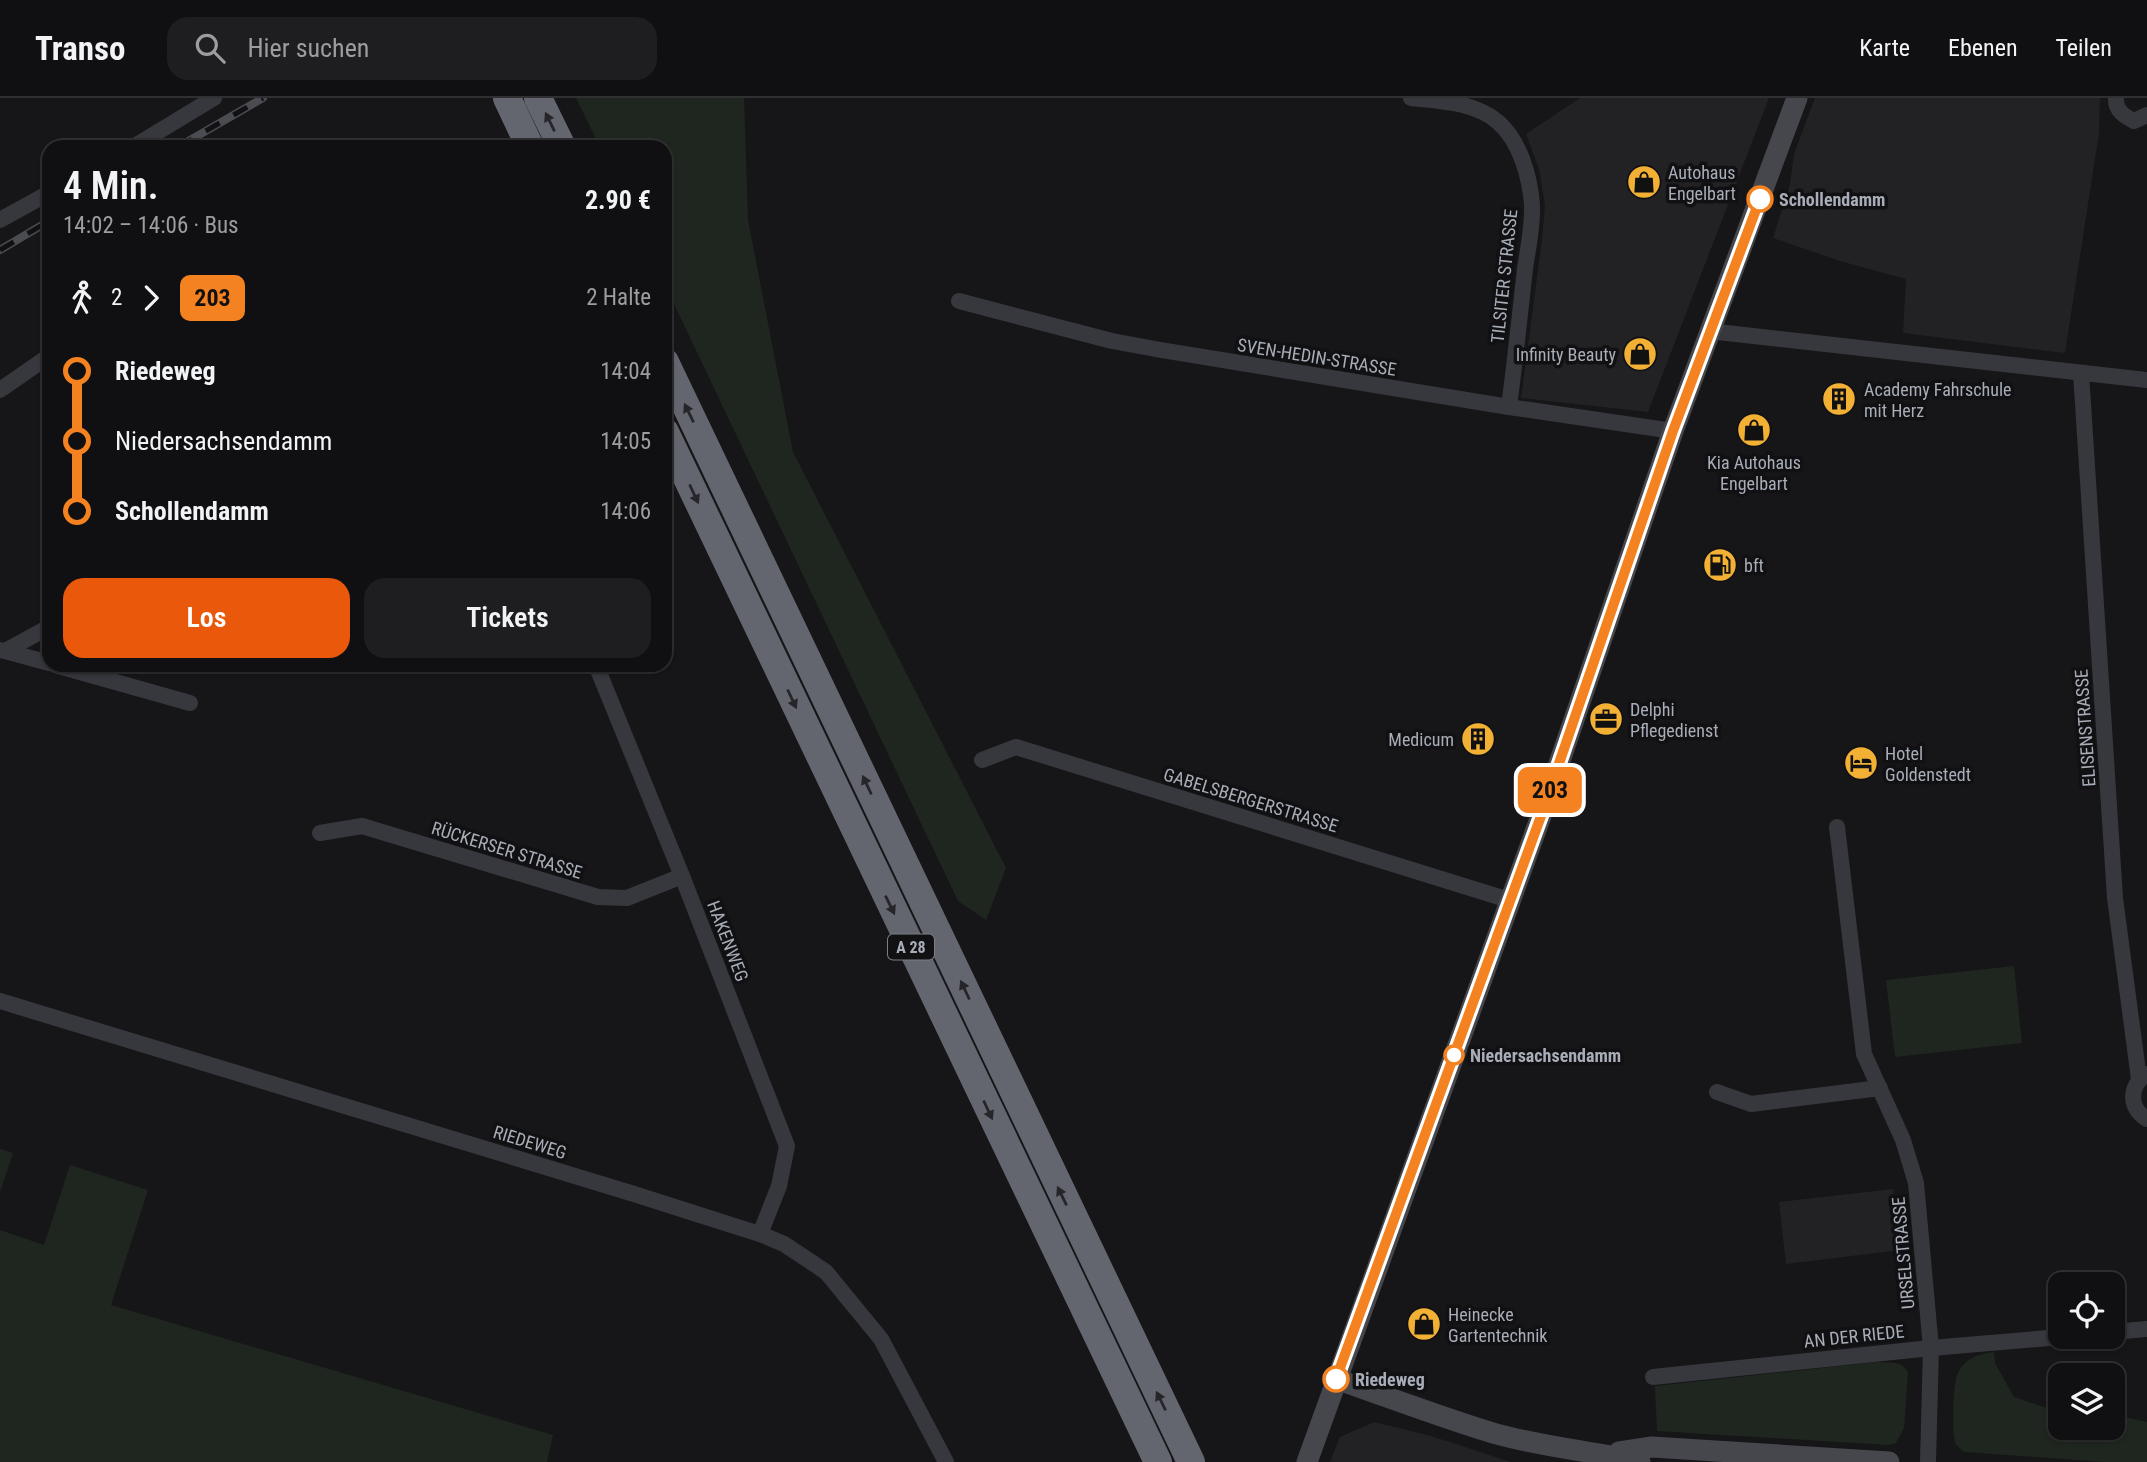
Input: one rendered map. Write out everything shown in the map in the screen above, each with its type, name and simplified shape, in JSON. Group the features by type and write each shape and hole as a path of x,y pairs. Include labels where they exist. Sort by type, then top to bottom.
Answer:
{"highway":[{"path":"507,98 527,140"},
{"path":"538,98 559,140"},
{"name":"A 28","path":"672,377 1191,1462"},
{"name":"A 28","path":"672,447 1158,1462"}],"main road":[{"path":"1307,1462 1541,816 1673,431 1797,98"},
{"path":"1336,1379 1495,1433 1640,1462"},
{"path":"1607,1454 1652,1447 1889,1462"}],"street":[{"path":"145,140 214,98"},
{"name":"TILSITER STRASSE","path":"1411,98 1455,103 1498,122 1508,134 1526,172 1532,206 1509,407"},
{"path":"2116,98 2122,115 2134,121 2147,115"},
{"path":"0,220 42,197"},
{"name":"SVEN-HEDIN-STRASSE","path":"959,301 1112,341 1509,407 1673,431"},
{"path":"1709,331 2147,380"},
{"path":"0,390 42,361"},
{"name":"ELISENSTRASSE","path":"2081,373 2115,898 2143,1077 2134,1086 2133,1103 2147,1119"},
{"path":"3,650 42,630"},
{"path":"3,650 42,661"},
{"path":"80,672 190,703"},
{"name":"HAKENWEG","path":"600,672 786,1146 779,1186 760,1234"},
{"name":"GABELSBERGERSTRASSE","path":"982,760 1016,747 1509,900"},
{"name":"RÜCKERSER STRASSE","path":"320,833 362,826 598,897 626,898 682,876"},
{"name":"URSELSTRASSE","path":"1837,827 1864,1054 1903,1140 1916,1183 1931,1348 1928,1462"},
{"name":"RIEDEWEG","path":"0,1002 247,1075 760,1234 784,1244 826,1272 881,1339 946,1462"},
{"path":"1717,1092 1751,1104 1880,1088"},
{"path":"2125,1331 2147,1329"},
{"name":"AN DER RIEDE","path":"1653,1377 2048,1338"}],"shaded area":[{"path":"576,98 744,98 748,220 793,452 1006,868 986,920 958,901 672,300 672,140 597,140"},
{"path":"1580,98 1769,98 1648,412 1521,398 1545,205 1539,169 1526,134"},
{"path":"1815,98 2100,98 2099,133 2065,353 1903,333 1906,279 1840,261 1773,238 1790,184 1794,154"},
{"path":"2014,966 2022,1043 1895,1057 1886,980"},
{"path":"0,1149 13,1153 0,1192"},
{"path":"70,1165 148,1190 111,1305 553,1435 547,1462 0,1462 0,1230 44,1245"},
{"path":"1893,1189 1900,1250 1786,1264 1779,1202"},
{"path":"1994,1352 1995,1363 2014,1397 2048,1408 2048,1440 2125,1440 2125,1417 2147,1422 2147,1462 2104,1462 1964,1452 1954,1439 1956,1378 1969,1360"},
{"path":"1877,1362 1899,1364 1908,1373 1904,1428 1896,1443 1889,1445 1657,1431 1655,1386"},
{"path":"1374,1422 1431,1436 1511,1462 1330,1462 1340,1437"}],"railway":[{"path":"190,140 263,98"},
{"path":"0,250 42,225"}],"bus line":[{"name":"203","path":"1336,1379 1541,816 1673,431 1760,199"}],"place":[{"name":"Autohaus Engelbart","path":"1644,182"},
{"name":"Schollendamm","path":"1760,199"},
{"name":"Infinity Beauty","path":"1640,354"},
{"name":"Academy Fahrschule mit Herz","path":"1839,399"},
{"name":"Kia Autohaus Engelbart","path":"1754,430"},
{"name":"bft","path":"1720,565"},
{"name":"Delphi Pflegedienst","path":"1606,719"},
{"name":"Medicum","path":"1478,739"},
{"name":"Hotel Goldenstedt","path":"1861,763"},
{"name":"Niedersachsendamm","path":"1454,1055"},
{"name":"Heinecke Gartentechnik","path":"1424,1324"},
{"name":"Riedeweg","path":"1336,1379"}]}
